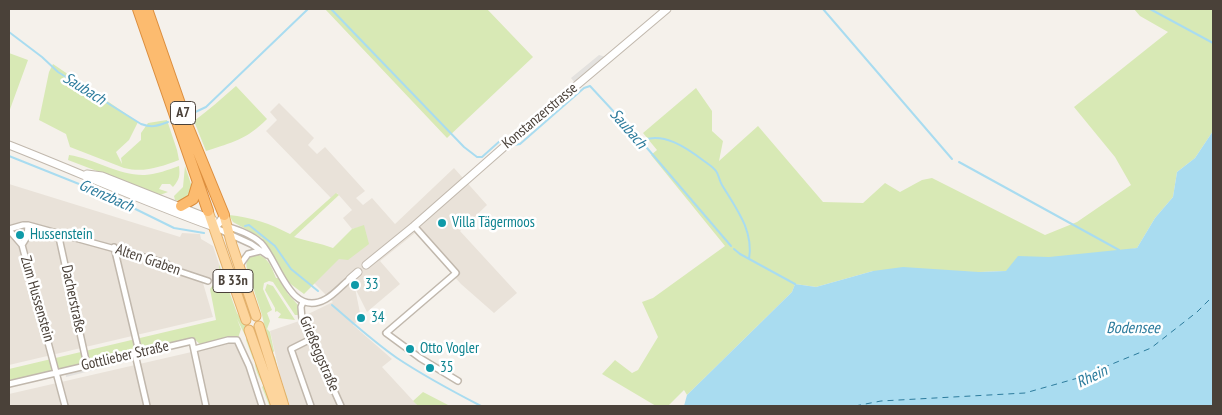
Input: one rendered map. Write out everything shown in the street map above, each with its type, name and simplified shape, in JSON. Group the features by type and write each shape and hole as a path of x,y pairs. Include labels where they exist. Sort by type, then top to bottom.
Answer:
{"highway":[{"name":"A7","path":"138,9 198,181 219,222"},
{"name":"A7","path":"146,9 219,222"},
{"path":"181,206 193,199 196,194 198,181"}],"main road":[{"name":"B 33n","path":"219,222 219,243 246,320"},
{"path":"219,222 239,266"},
{"name":"B 33n","path":"239,266 256,316"},
{"path":"259,326 284,406"},
{"path":"249,330 276,406"}],"street":[{"name":"Konstanzerstrasse","path":"366,265 667,9"},
{"path":"9,146 82,173 105,185 194,220 206,228 219,243"},
{"path":"82,173 102,176 240,231 260,243 289,290 303,302 314,303 326,298 358,272"},
{"path":"194,220 219,222 270,257"},
{"path":"219,222 219,243"},
{"path":"22,245 27,237 28,225"},
{"name":"Alten Graben","path":"9,230 28,225 166,263 172,269 203,278 208,282"},
{"path":"414,226 456,273 386,333 420,358 458,382"},
{"name":"Zum Hussenstein","path":"9,230 22,245 65,406"},
{"name":"Dacherstraße","path":"58,233 87,365"},
{"path":"114,248 147,406"},
{"path":"239,266 242,259 248,254 260,251"},
{"name":"Grießeggstraße","path":"303,302 301,308 302,319 341,406"},
{"path":"311,339 291,348 311,406"},
{"name":"Gottlieber Straße","path":"9,384 192,341 194,349 228,340 236,340 248,366 262,406"},
{"path":"194,349 206,406"}],"shaded area":[{"path":"599,55 606,57 575,83 571,78"},
{"path":"279,103 314,138 308,145 317,154 325,147 365,191 356,198 363,205 372,198 395,224 454,168 487,205 460,231 517,293 494,313 461,284 415,233 380,261 400,284 367,312 355,288 361,318 353,325 392,359 382,367 418,406 290,406 280,375 270,331 305,319 304,316 333,302 311,280 364,226 352,229 343,218 352,210 337,193 331,198 266,131 277,120 270,112"},
{"path":"9,184 180,237 182,233 200,234 201,239 213,246 219,264 219,270 214,281 203,283 213,317 9,365"},
{"path":"235,342 245,364 259,406 9,406 9,394"},
{"path":"129,358 130,361 66,377 65,373"}],"green space":[{"path":"325,9 487,9 533,57 447,138"},
{"path":"1134,9 1213,9 1213,131 1195,158 1177,172 1173,197 1155,218 1137,248 1006,271 873,271 816,287 795,284 792,292 687,395 684,390 668,406 656,406 602,374 615,360 632,373 638,370 658,337 642,302 653,298 725,246 651,155 657,150 643,133 696,88 712,111 712,131 723,141 719,161 758,126 823,202 863,203 885,183 900,192 922,180 932,178 1045,235 1077,222 1131,185 1115,157 1074,107 1168,32 1140,16"},
{"path":"9,53 28,60 9,112"},
{"path":"53,64 138,122 129,140 116,152 122,164 121,158 141,140 141,133 148,123 167,120 179,160 165,165 138,170 124,168 70,147 66,134 39,120 49,72"},
{"path":"236,86 267,119 246,136 206,151 194,121"},
{"path":"69,155 136,175 154,174 179,166 179,177 173,187 170,184 162,184 159,189 168,192 160,195 68,160"},
{"path":"185,166 193,190 189,198 183,202 175,200 174,196 183,187"},
{"path":"336,193 339,195 294,237 333,248 352,229 364,225 369,244 348,260 339,259 304,294 288,282 262,238 233,222 229,215 245,217 276,227 290,234"},
{"path":"257,254 267,261 276,278 279,278 288,294 298,305 298,315 295,315 273,282 264,283 263,289 272,310 267,313 270,321 267,329 270,332 274,351 272,354 275,357 280,380 290,406 287,406 274,366 262,315 247,269 246,263 248,258 251,255"},
{"path":"219,264 237,313 244,323 272,406 269,405 262,387 264,385 257,373 255,360 246,340 247,336 237,319 241,329 238,338 234,337 201,345 193,338 9,381 9,369 216,320 210,289 213,285 225,287 219,270"},
{"path":"267,284 273,286 295,320 278,318 281,314 277,311 275,312 275,308 265,290"},
{"path":"423,392 450,406 418,406 413,401"}],"water":[{"name":"Bodensee","path":"1213,131 1213,406 684,406 687,395 792,292 795,284 816,287 873,271 903,267 979,272 1006,271 1018,256 1049,257 1137,248 1155,218 1173,197 1177,172 1195,158"}],"waterway":[{"name":"Saubach","path":"189,115 206,107 308,9"},
{"name":"Saubach","path":"331,9 464,147 477,157 482,157 501,140 505,140"},
{"path":"823,9 952,159"},
{"path":"1150,9 1213,43"},
{"name":"Saubach","path":"9,32 42,57 58,72 141,124 154,126 168,122"},
{"name":"Saubach","path":"514,145 520,144 584,88 590,86 641,141 731,246"},
{"path":"641,141 649,138 658,138 674,142 690,151 715,170 743,220 749,239 749,259"},
{"name":"Grenzbach","path":"9,156 109,196 174,228 204,233"},
{"path":"959,162 1119,250"},
{"name":"Grenzbach","path":"245,226 249,225 275,246 291,269 318,291"},
{"name":"Saubach","path":"734,249 795,284"},
{"name":"Grenzbach","path":"332,305 397,358 481,406"}],"ferry route":[{"path":"855,406 881,401 1025,393 1078,378 1151,348 1197,312 1213,296"}],"place":[{"name":"Villa Tägermoos","path":"442,223"},
{"name":"Hussenstein","path":"20,235"},
{"name":"33","path":"355,285"},
{"name":"34","path":"361,318"},
{"name":"Otto Vogler","path":"410,349"},
{"name":"35","path":"430,368"}],"water label":[{"name":"Rhein","path":"1092,377"}]}
